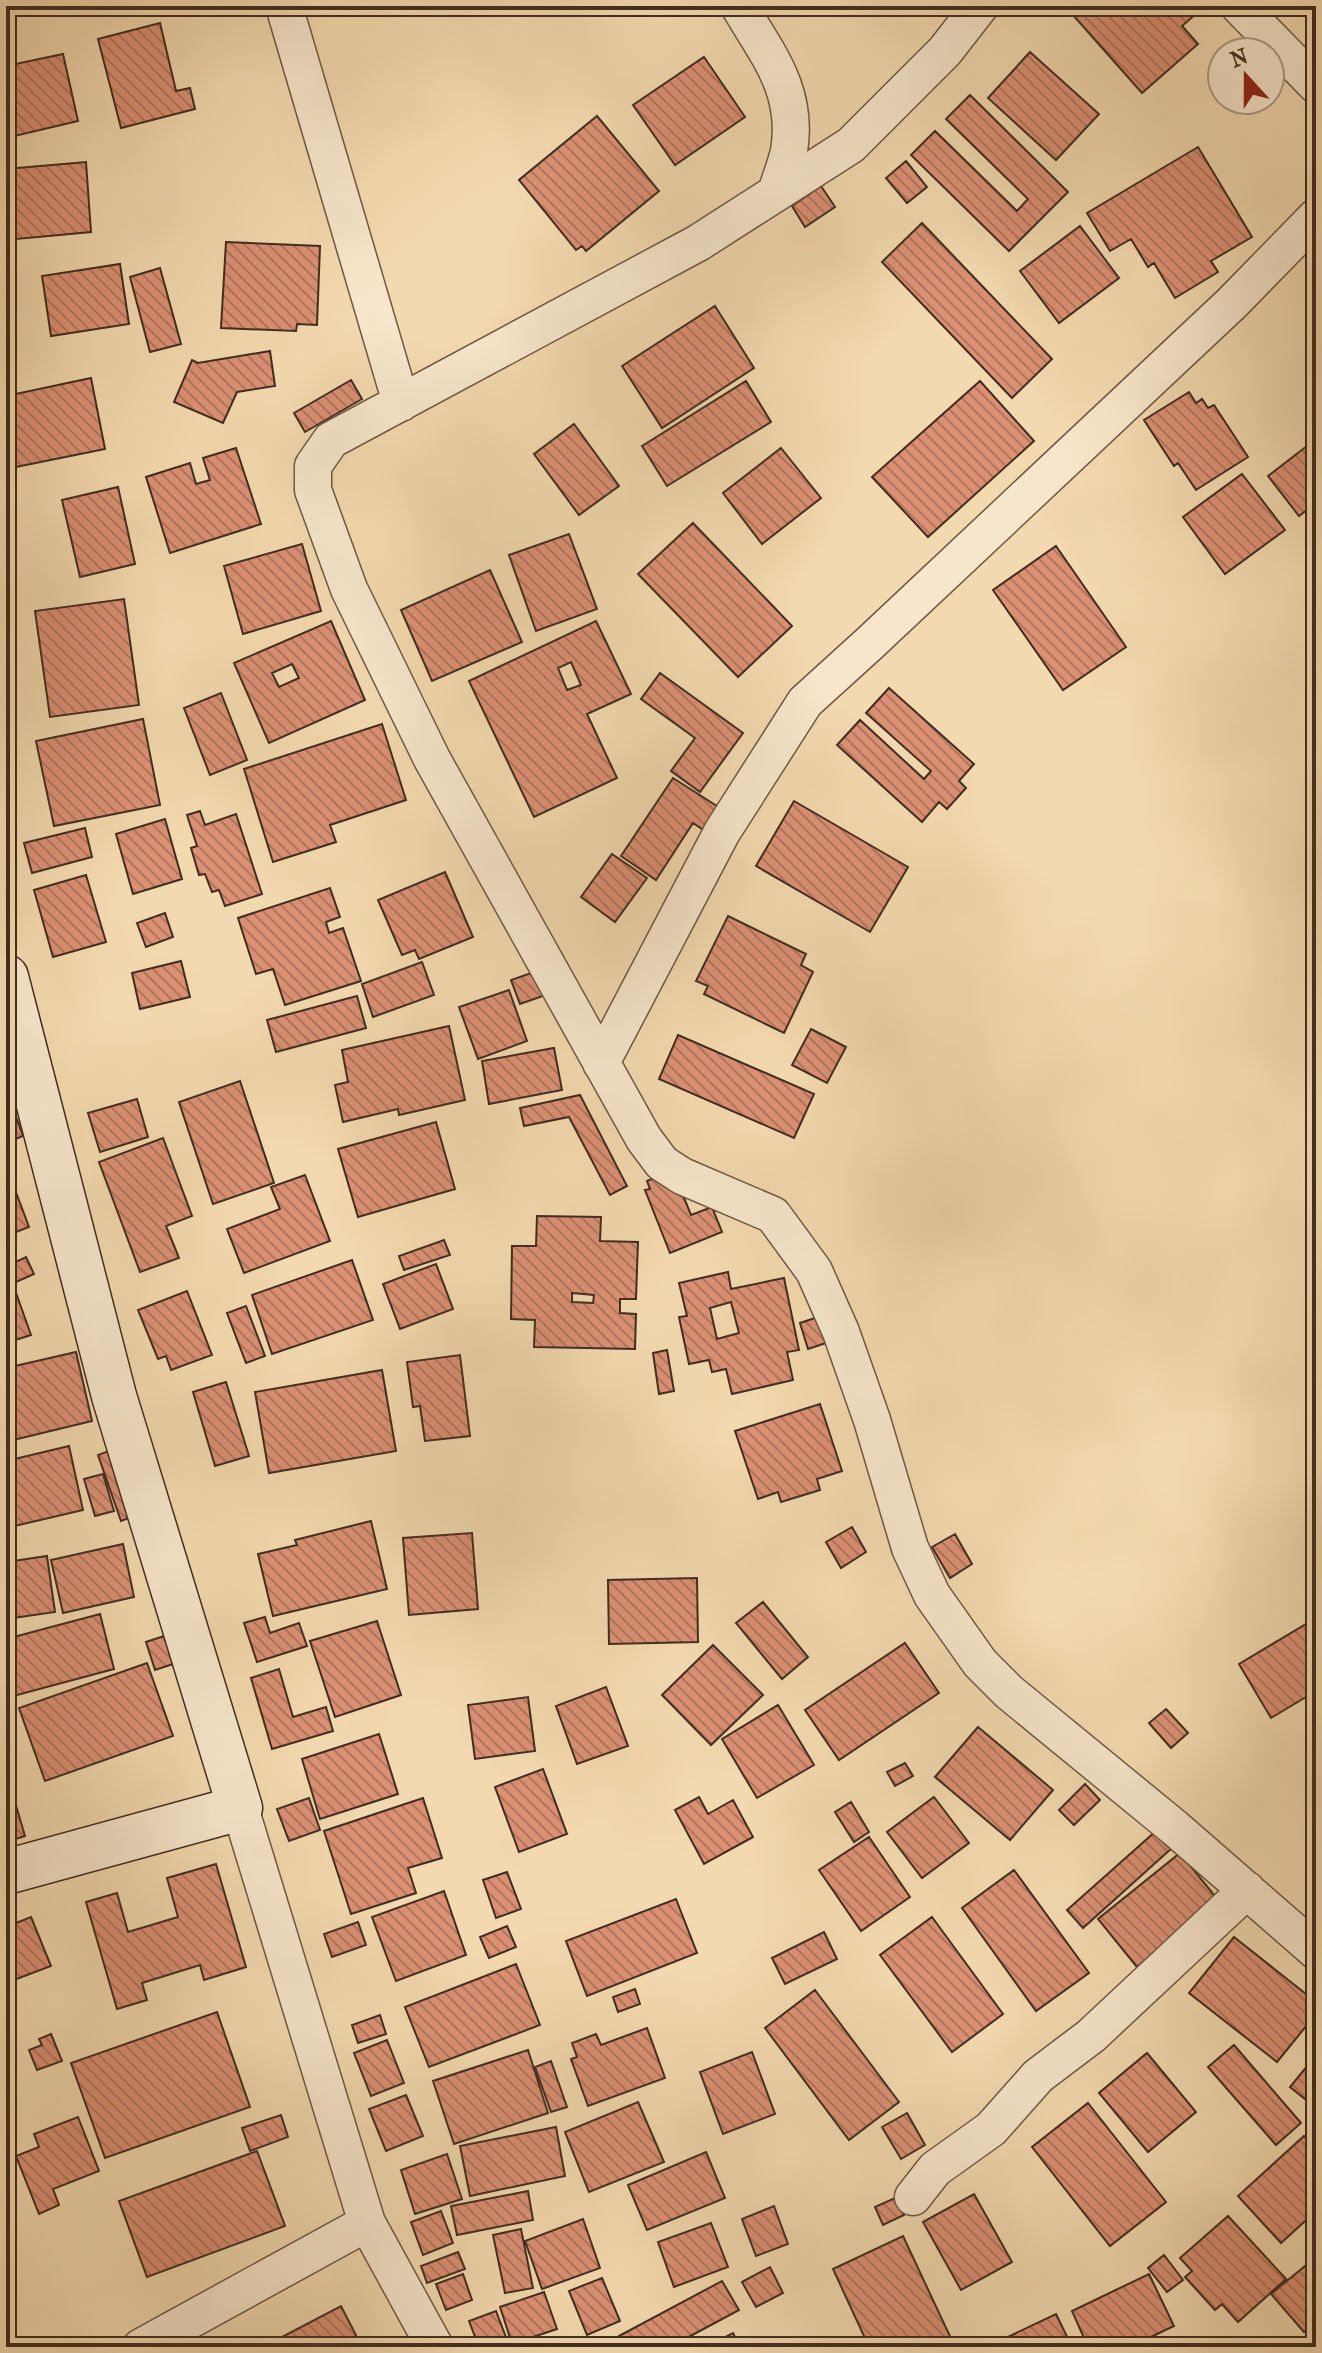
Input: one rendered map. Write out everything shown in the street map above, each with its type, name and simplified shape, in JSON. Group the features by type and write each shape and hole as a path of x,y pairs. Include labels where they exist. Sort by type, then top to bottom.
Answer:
{"street":[{"path":"284,6 401,403"},
{"path":"739,6 783,80 790,111 789,150 776,193"},
{"path":"980,6 945,51 851,145 698,243 331,440 313,466 313,490 349,589 432,759 644,1139 662,1163 682,1176 773,1215 814,1271 841,1332 872,1420 910,1548 932,1595 980,1663 1009,1692 1175,1828 1316,1951"},
{"path":"1239,6 1316,85"},
{"path":"601,1063 722,832 805,702 1232,303 1316,217"},
{"path":"6,977 114,1396 367,2223 435,2347"},
{"path":"6,1872 240,1808"},
{"path":"913,2197 935,2169 991,2129 1038,2076 1091,2036 1247,1890"},
{"path":"141,2347 367,2223"}],"building":[{"path":"1083,6 1191,6 1197,13 1182,26 1198,44 1142,93 1073,15"},
{"path":"160,23 176,91 190,88 195,109 121,128 98,39"},
{"path":"1030,52 1099,114 1056,160 988,98"},
{"path":"63,54 78,121 6,138 6,66"},
{"path":"704,57 745,117 675,165 633,105"},
{"path":"970,95 1068,192 1009,251 911,155 935,131 1017,211 1028,199 946,119"},
{"path":"597,116 659,191 586,251 582,246 576,250 519,180"},
{"path":"1198,147 1252,237 1211,261 1218,272 1175,298 1154,263 1148,267 1131,239 1110,251 1087,213"},
{"path":"906,161 927,187 907,203 886,178"},
{"path":"86,162 91,232 6,240 6,169"},
{"path":"821,186 835,207 805,227 792,206"},
{"path":"922,223 1052,359 1012,398 882,262"},
{"path":"1080,226 1119,278 1059,323 1020,271"},
{"path":"226,242 320,246 317,325 297,324 296,331 221,328"},
{"path":"120,264 129,324 51,336 42,276"},
{"path":"160,268 181,344 150,352 130,277"},
{"path":"715,306 754,368 662,428 622,366"},
{"path":"270,351 275,386 237,392 223,423 174,402 192,360 198,363"},
{"path":"91,378 105,449 6,469 6,396"},
{"path":"351,380 362,399 305,432 294,413"},
{"path":"746,381 771,422 667,486 642,446"},
{"path":"980,381 1034,441 928,537 872,477"},
{"path":"1189,392 1196,403 1202,399 1208,408 1214,405 1248,457 1196,490 1178,463 1174,466 1144,420"},
{"path":"574,424 619,486 579,515 534,454"},
{"path":"1316,439 1316,503 1299,516 1268,476"},
{"path":"236,448 261,524 170,553 146,477 190,463 196,484 210,480 203,458"},
{"path":"781,448 821,498 762,544 723,493"},
{"path":"1242,474 1285,530 1225,574 1183,517"},
{"path":"118,487 135,564 80,577 62,500"},
{"path":"693,523 792,626 738,677 638,574"},
{"path":"569,534 597,609 536,631 509,555"},
{"path":"302,544 321,611 243,634 224,566"},
{"path":"1056,546 1126,647 1063,690 993,590"},
{"path":"490,570 522,642 432,681 401,610"},
{"path":"124,599 139,705 50,717 35,611"},
{"path":"331,621 365,700 269,743 234,663","holes":["292,664 299,678 279,687 272,673"]},
{"path":"596,621 631,694 587,714 617,778 534,817 469,681","holes":["571,662 581,685 567,690 558,668"]},
{"path":"660,673 743,733 700,792 671,771 695,738 641,699"},
{"path":"889,688 974,764 959,781 966,788 947,809 939,802 922,822 837,745 860,720 924,779 931,771 866,713"},
{"path":"221,693 247,760 210,775 184,708"},
{"path":"143,719 160,805 54,826 36,741"},
{"path":"382,724 406,800 330,825 336,842 273,862 244,769"},
{"path":"673,778 720,808 705,831 693,823 656,880 621,856"},
{"path":"794,801 908,867 870,932 756,866"},
{"path":"200,811 205,825 236,814 262,894 225,906 219,890 212,892 205,874 199,875 191,848 197,846 187,815"},
{"path":"165,819 182,879 133,894 116,834"},
{"path":"85,828 92,857 32,873 24,843"},
{"path":"612,854 647,878 615,922 581,897"},
{"path":"445,872 473,937 419,959 415,950 402,955 378,900"},
{"path":"86,875 106,942 53,957 34,890"},
{"path":"330,888 340,917 326,922 329,933 343,928 361,981 285,1005 273,969 256,974 238,918"},
{"path":"165,913 173,937 146,947 137,923"},
{"path":"728,916 806,954 801,965 813,972 784,1033 704,994 708,986 696,981"},
{"path":"181,961 190,997 140,1009 132,973"},
{"path":"422,962 434,995 373,1017 362,984"},
{"path":"534,972 543,996 520,1004 511,980"},
{"path":"509,990 527,1041 478,1059 459,1007"},
{"path":"357,996 366,1028 276,1052 267,1020"},
{"path":"449,1026 465,1100 399,1115 398,1109 343,1122 335,1085 348,1082 342,1050"},
{"path":"811,1029 846,1047 827,1083 792,1065"},
{"path":"678,1035 814,1094 794,1138 659,1079"},
{"path":"554,1048 562,1090 489,1104 482,1061"},
{"path":"240,1081 274,1183 213,1204 179,1102"},
{"path":"580,1095 627,1186 610,1195 569,1117 524,1126 520,1108"},
{"path":"137,1099 148,1137 100,1152 88,1113"},
{"path":"11,1103 23,1136 6,1143 6,1104"},
{"path":"436,1122 455,1189 358,1217 338,1149"},
{"path":"163,1138 192,1216 166,1226 179,1258 140,1272 99,1162"},
{"path":"665,1173 676,1178 691,1215 712,1207 722,1232 670,1253 645,1190 650,1189 647,1181"},
{"path":"305,1175 330,1241 244,1273 227,1229 280,1209 271,1187"},
{"path":"14,1187 29,1227 6,1236 6,1190"},
{"path":"537,1216 601,1217 600,1241 638,1242 636,1299 620,1299 620,1313 636,1314 635,1349 534,1347 535,1320 511,1319 512,1246 536,1246","holes":["572,1293 594,1295 593,1303 572,1302"]},
{"path":"444,1240 450,1255 404,1270 399,1256"},
{"path":"26,1257 34,1274 14,1283 7,1266"},
{"path":"352,1260 373,1320 272,1354 252,1295"},
{"path":"436,1264 453,1309 400,1329 383,1284"},
{"path":"728,1272 731,1289 784,1278 799,1350 787,1352 793,1380 732,1394 726,1369 712,1372 709,1360 689,1364 679,1317 687,1316 679,1283","holes":["731,1302 739,1333 717,1339 710,1308"]},
{"path":"9,1273 31,1335 6,1343 6,1274"},
{"path":"187,1291 212,1355 171,1370 166,1356 158,1359 138,1310"},
{"path":"246,1306 265,1356 246,1363 227,1313"},
{"path":"818,1317 826,1343 808,1349 800,1323"},
{"path":"667,1350 674,1391 659,1394 653,1353"},
{"path":"76,1352 92,1421 9,1441 6,1429 6,1368"},
{"path":"460,1355 470,1436 425,1441 420,1406 413,1407 407,1362"},
{"path":"382,1370 396,1451 269,1473 255,1392"},
{"path":"226,1382 249,1456 215,1466 193,1392"},
{"path":"820,1404 842,1471 817,1479 820,1490 781,1502 778,1492 758,1499 735,1431"},
{"path":"69,1446 83,1510 6,1528 6,1461"},
{"path":"117,1448 140,1514 121,1521 98,1455"},
{"path":"103,1474 114,1511 95,1516 84,1479"},
{"path":"371,1521 387,1589 273,1616 258,1554 297,1545 295,1540"},
{"path":"852,1527 866,1552 841,1568 826,1542"},
{"path":"472,1533 478,1609 409,1615 403,1538"},
{"path":"955,1534 972,1564 950,1578 932,1547"},
{"path":"123,1544 134,1597 63,1613 51,1560"},
{"path":"47,1556 55,1612 6,1619 6,1562"},
{"path":"697,1578 698,1642 609,1644 608,1580"},
{"path":"763,1602 808,1657 782,1679 736,1623"},
{"path":"100,1614 114,1669 6,1698 6,1639"},
{"path":"265,1617 270,1633 299,1623 307,1646 257,1662 244,1623"},
{"path":"1316,1618 1316,1691 1271,1718 1239,1664"},
{"path":"377,1621 401,1695 335,1717 310,1641"},
{"path":"167,1635 176,1663 155,1670 146,1642"},
{"path":"905,1643 939,1693 839,1760 805,1710"},
{"path":"713,1645 763,1695 711,1745 662,1695"},
{"path":"147,1663 173,1736 45,1781 19,1708"},
{"path":"279,1669 293,1717 326,1707 333,1731 272,1749 251,1678"},
{"path":"606,1687 628,1746 577,1764 556,1706"},
{"path":"528,1697 535,1751 475,1759 468,1705"},
{"path":"778,1705 814,1765 757,1798 722,1739"},
{"path":"1166,1709 1188,1733 1171,1748 1149,1723"},
{"path":"978,1727 1053,1790 1010,1840 935,1777"},
{"path":"379,1734 398,1794 320,1819 302,1759"},
{"path":"905,1763 913,1776 895,1786 887,1772"},
{"path":"543,1769 567,1834 519,1852 495,1787"},
{"path":"1085,1784 1100,1800 1074,1825 1059,1810"},
{"path":"699,1797 708,1814 733,1800 753,1837 704,1864 675,1810"},
{"path":"934,1797 969,1843 922,1878 887,1832"},
{"path":"309,1798 320,1830 289,1841 277,1809"},
{"path":"423,1798 442,1858 408,1868 416,1893 351,1914 324,1831"},
{"path":"15,1802 25,1836 6,1842 6,1805"},
{"path":"851,1802 869,1832 854,1842 835,1812"},
{"path":"1156,1831 1172,1848 1083,1928 1067,1910"},
{"path":"869,1837 910,1897 861,1931 819,1870"},
{"path":"1180,1853 1219,1901 1137,1967 1098,1919"},
{"path":"216,1864 246,1967 204,1980 200,1965 142,1983 147,2000 117,2009 86,1902 117,1893 128,1932 178,1917 167,1878"},
{"path":"1014,1870 1089,1973 1036,2011 962,1908"},
{"path":"507,1872 521,1909 496,1918 483,1880"},
{"path":"444,1891 466,1955 396,1981 372,1917"},
{"path":"676,1899 697,1953 587,1996 566,1941"},
{"path":"31,1917 51,1966 6,1983 6,1927"},
{"path":"932,1917 1003,2014 952,2052 880,1955"},
{"path":"358,1922 366,1945 332,1957 324,1934"},
{"path":"507,1926 516,1947 489,1958 480,1937"},
{"path":"824,1932 837,1959 785,1984 772,1958"},
{"path":"1234,1937 1316,2002 1316,2014 1277,2062 1189,1993"},
{"path":"516,1964 540,2025 429,2067 405,2007"},
{"path":"635,1989 640,2004 618,2012 613,1997"},
{"path":"815,1990 899,2102 849,2140 765,2028"},
{"path":"217,2012 250,2107 105,2158 71,2063"},
{"path":"380,2015 386,2034 358,2043 352,2025"},
{"path":"647,2028 665,2078 588,2106 571,2059 577,2057 572,2043 596,2034 601,2045"},
{"path":"51,2034 62,2061 37,2070 29,2050 42,2045 39,2039"},
{"path":"387,2040 404,2083 371,2096 354,2053"},
{"path":"1234,2045 1301,2123 1276,2145 1208,2067"},
{"path":"528,2050 548,2113 454,2144 433,2081"},
{"path":"752,2052 775,2114 723,2134 700,2072"},
{"path":"1147,2053 1196,2112 1148,2152 1099,2093"},
{"path":"1316,2055 1316,2108 1290,2087"},
{"path":"551,2061 567,2107 551,2112 535,2067"},
{"path":"406,2095 423,2136 386,2151 369,2109"},
{"path":"638,2102 664,2162 589,2192 565,2132"},
{"path":"1088,2103 1166,2202 1110,2246 1032,2147"},
{"path":"907,2113 925,2145 901,2159 882,2127"},
{"path":"281,2115 288,2137 250,2151 242,2128"},
{"path":"78,2117 99,2171 53,2189 59,2205 39,2214 16,2156 39,2147 34,2134"},
{"path":"556,2127 565,2176 470,2196 460,2146"},
{"path":"1304,2136 1316,2148 1316,2211 1281,2243 1238,2196"},
{"path":"257,2151 285,2226 147,2277 119,2201"},
{"path":"706,2152 725,2198 647,2230 628,2185"},
{"path":"447,2154 462,2199 415,2214 401,2170"},
{"path":"528,2191 533,2220 457,2235 451,2206"},
{"path":"974,2194 1012,2262 961,2290 923,2222"},
{"path":"895,2198 904,2215 883,2225 875,2207"},
{"path":"774,2206 788,2244 756,2256 742,2219"},
{"path":"441,2211 453,2243 423,2255 411,2222"},
{"path":"1228,2216 1286,2279 1238,2322 1222,2304 1215,2310 1185,2277 1192,2271 1180,2258"},
{"path":"583,2219 600,2268 542,2289 525,2241"},
{"path":"711,2223 728,2267 674,2287 658,2242"},
{"path":"521,2229 533,2288 505,2293 493,2235"},
{"path":"903,2236 955,2347 869,2347 833,2269"},
{"path":"458,2252 465,2269 427,2283 421,2266"},
{"path":"1164,2255 1183,2280 1167,2292 1148,2268"},
{"path":"1310,2262 1316,2270 1316,2322 1304,2332 1271,2294"},
{"path":"770,2267 783,2293 756,2307 742,2282"},
{"path":"463,2274 472,2300 446,2310 436,2284"},
{"path":"1149,2274 1174,2326 1130,2347 1088,2347 1072,2311"},
{"path":"602,2278 620,2321 587,2335 569,2291"},
{"path":"722,2281 739,2310 670,2347 625,2347 619,2336"},
{"path":"544,2292 557,2329 512,2344 500,2307"},
{"path":"341,2306 362,2347 263,2347"},
{"path":"496,2311 507,2340 479,2347 469,2321"},
{"path":"1056,2314 1072,2347 996,2347 995,2343"},
{"path":"1316,2331 1316,2347 1287,2347"},
{"path":"733,2333 740,2347 706,2347"}]}
